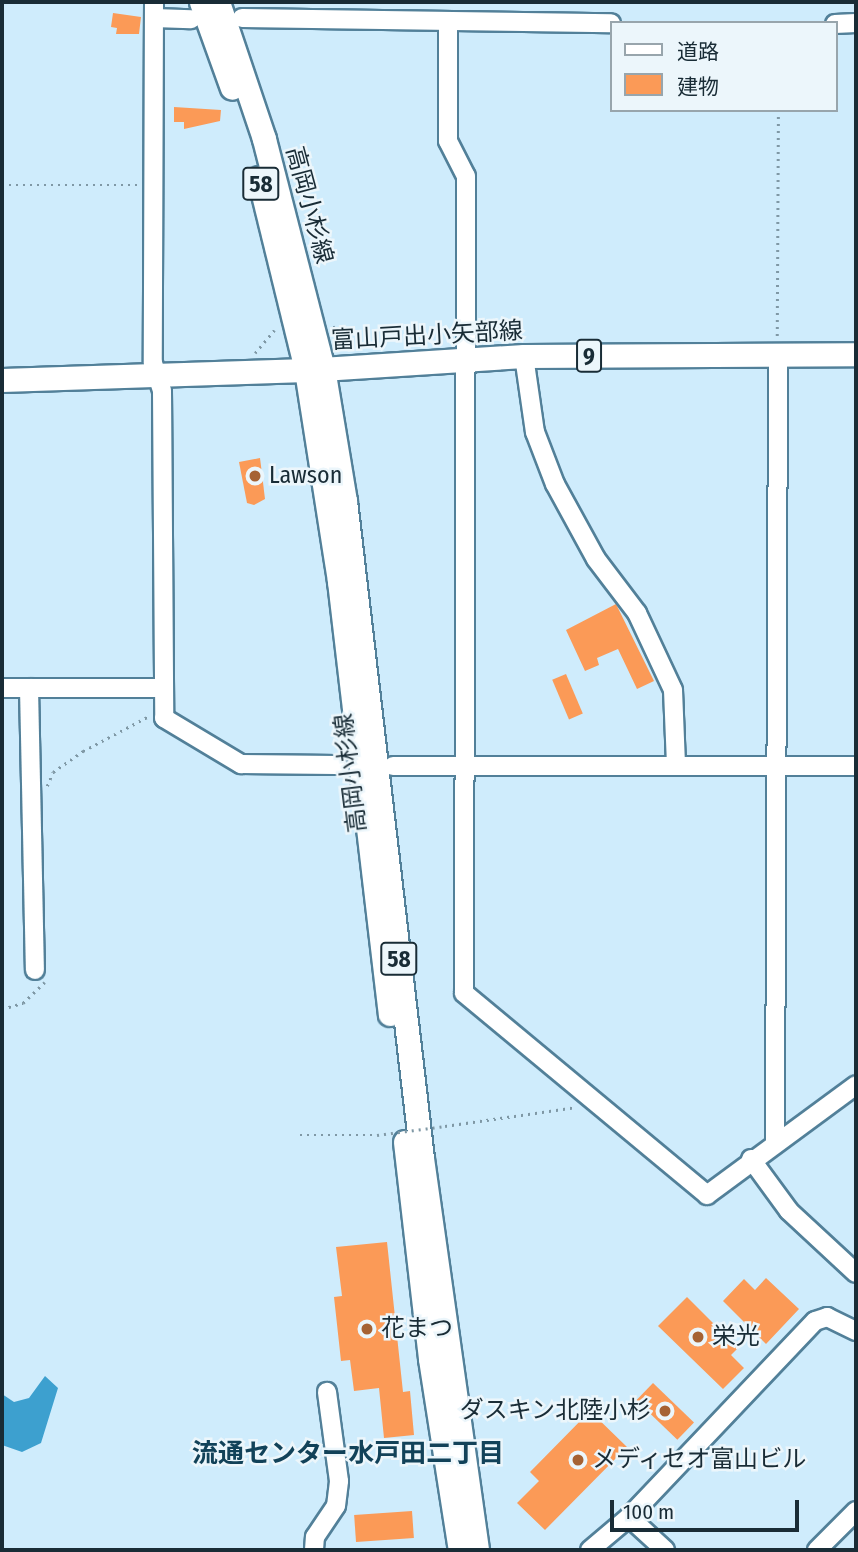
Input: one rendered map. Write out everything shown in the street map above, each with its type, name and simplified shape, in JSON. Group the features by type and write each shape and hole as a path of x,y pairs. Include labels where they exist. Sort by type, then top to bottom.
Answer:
{"main road":[{"name":"高岡小杉線","path":"218,2 267,152 345,501 422,1158 477,1550"},
{"name":"高岡小杉線","path":"196,10 260,183 314,369 430,1359 460,1550"},
{"name":"富山戸出小矢部線","path":"2,380 156,377 524,356 856,354"}],"street":[{"path":"196,10 154,10 156,377 162,391 163,709 173,727 241,764 336,765"},
{"path":"242,18 610,23"},
{"path":"448,22 448,141 466,176 464,993 707,1195 751,1159 856,1085"},
{"path":"837,24 856,23"},
{"path":"775,1142 774,765 778,353"},
{"path":"524,356 535,432 555,484 596,559 637,613 673,690 676,764"},
{"path":"2,688 161,688"},
{"path":"29,688 41,970"},
{"path":"393,766 856,766"},
{"path":"751,1159 789,1211 856,1273"},
{"path":"590,1550 629,1517 815,1321 827,1317 856,1331"},
{"path":"314,1550 315,1537 336,1506 339,1481 327,1392"},
{"path":"817,1550 856,1511"},
{"path":"629,1517 665,1550"}],"path":[{"path":"778,112 778,353"},
{"path":"2,185 154,185"},
{"path":"333,326 352,347"},
{"path":"250,358 274,330"},
{"path":"43,795 53,772 163,709"},
{"path":"2,1009 35,994 46,981 41,970"},
{"path":"300,1135 377,1135 597,1104"}],"water":[{"path":"45,1376 58,1388 41,1443 22,1452 2,1445 2,1394 14,1402 29,1398"}],"building":[{"path":"113,13 141,17 139,34 116,34 117,28 111,27"},
{"path":"174,107 221,110 220,121 184,129 184,122 174,122"},
{"path":"260,458 265,499 254,505 247,503 239,462"},
{"path":"616,604 654,681 637,689 618,649 597,658 599,665 585,671 566,630"},
{"path":"566,674 583,714 569,719 552,680"},
{"name":"花まつ","path":"387,1242 403,1392 410,1391 414,1435 384,1438 379,1388 354,1391 350,1360 341,1361 334,1297 342,1296 336,1247"},
{"path":"766,1278 799,1309 766,1344 723,1301 744,1279 755,1290"},
{"name":"栄光","path":"687,1297 738,1348 731,1355 744,1368 723,1389 658,1326"},
{"name":"ダスキン北陸小杉","path":"653,1383 694,1423 677,1440 636,1400"},
{"name":"メディセオ富山ビル","path":"590,1411 627,1447 545,1530 517,1503 539,1481 530,1472"},
{"path":"412,1511 414,1538 356,1542 354,1515"}],"place":[{"name":"Lawson","path":"255,476"},
{"name":"花まつ","path":"367,1329"},
{"name":"栄光","path":"698,1337"},
{"name":"ダスキン北陸小杉","path":"665,1411"},
{"name":"メディセオ富山ビル","path":"578,1460"}],"district":[{"name":"流通センター水戸田二丁目","path":"348,1454"}]}
